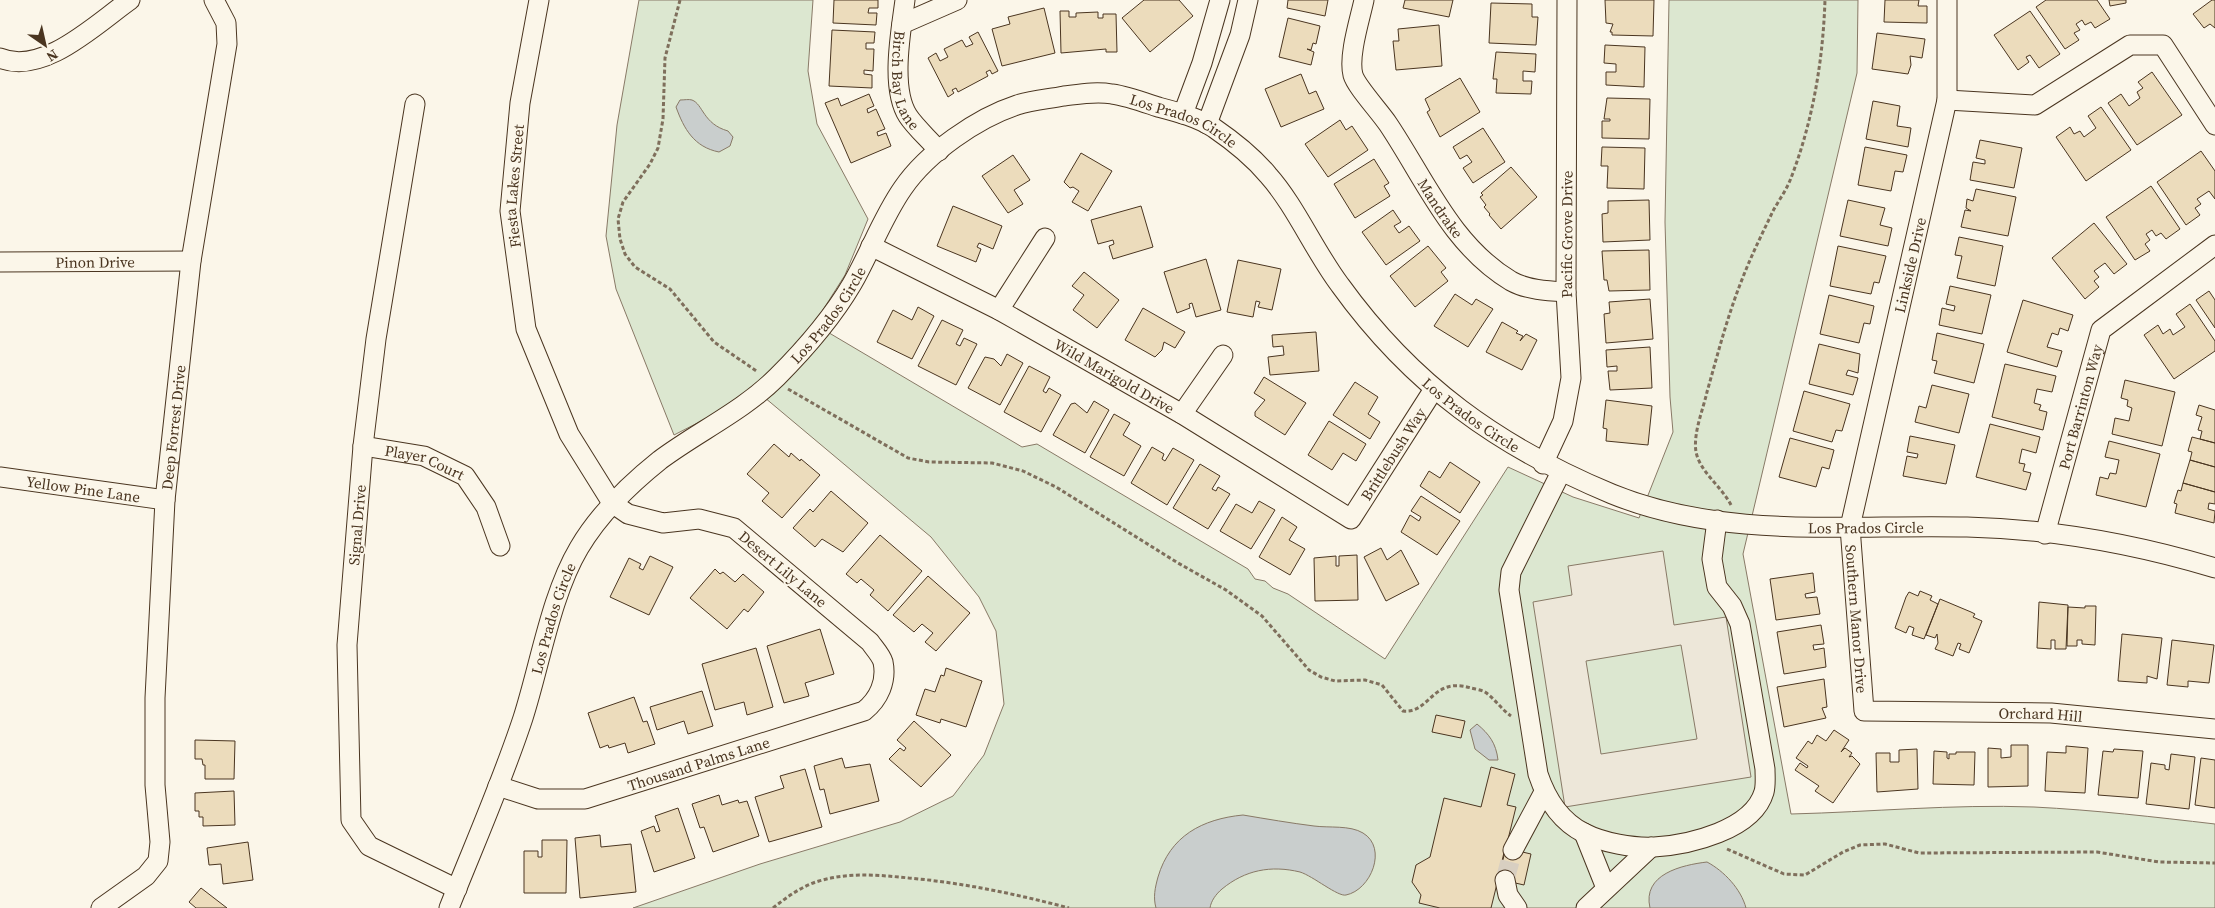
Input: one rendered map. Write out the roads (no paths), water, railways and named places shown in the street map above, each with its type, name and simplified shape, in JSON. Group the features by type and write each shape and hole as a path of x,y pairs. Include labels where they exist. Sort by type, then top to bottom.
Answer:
{"street":[{"path":"5,60 34,61 54,54 130,0"},
{"name":"Deep Forrest Drive","path":"101,908 146,876 158,860 160,842 155,785 154,698 165,500 191,261 228,44 226,23 214,0"},
{"name":"Fiesta Lakes Street","path":"538,0 520,104 510,211 526,329 568,434 612,503"},
{"name":"Birch Bay Lane","path":"905,0 898,79 901,99 908,116 939,150"},
{"path":"902,24 957,0"},
{"path":"1183,114 1202,63 1220,0"},
{"path":"1208,124 1240,35 1248,0"},
{"name":"Mandrake","path":"1364,0 1352,56 1353,75 1388,124 1434,201 1478,256 1512,282 1543,291 1566,292"},
{"name":"Pacific Grove Drive","path":"1543,464 1562,421 1571,378 1566,292 1567,0"},
{"name":"Linkside Drive","path":"1850,527 1947,100 1947,0"},
{"path":"1947,100 2035,105 2130,45 2163,45 2215,125"},
{"name":"Los Prados Circle","path":"449,908 498,786 522,720 560,590 579,548 612,503 660,460 744,406 774,381 812,341 852,284 904,186 939,150 975,124 1019,104 1087,92 1113,94 1183,114 1208,124 1235,144 1270,177 1339,285 1391,349 1434,389 1473,420 1543,464 1619,496 1647,505 1722,521 1806,528 1974,527 2093,539 2148,550 2215,568"},
{"name":"Signal Drive","path":"416,104 376,340 363,446 347,644 351,820 369,846 457,889"},
{"path":"999,310 1045,238"},
{"name":"Port Barrinton Way","path":"2045,534 2101,330 2215,245"},
{"name":"Wild Marigold Drive","path":"871,246 999,310 1182,414 1352,519"},
{"name":"Pinon Drive","path":"0,262 191,261"},
{"path":"1182,414 1222,355"},
{"name":"Brittlebush Way","path":"1352,519 1434,389"},
{"name":"Player Court","path":"363,446 424,456 465,476 486,507 500,546"},
{"path":"1561,472 1511,572 1509,590 1538,774 1544,792 1567,821 1584,833 1618,844 1651,847 1706,838 1742,821 1756,807 1765,791 1765,769 1740,624 1732,606 1717,587 1712,558 1722,521"},
{"name":"Yellow Pine Lane","path":"0,477 165,500"},
{"name":"Desert Lily Lane","path":"612,503 628,514 663,523 699,519 734,528 870,642 882,661 883,685"},
{"name":"Southern Manor Drive","path":"1850,527 1864,711"},
{"name":"Thousand Palms Lane","path":"498,786 538,799 585,799 864,711 873,703 883,685"},
{"name":"Orchard Hill","path":"1864,711 2051,713 2215,729"},
{"path":"1513,850 1544,792"},
{"path":"1584,833 1606,888"},
{"path":"1586,908 1651,847"},
{"path":"1505,880 1508,895 1516,908"}],"tunnel":[{"path":"1505,880 1513,850"}]}
